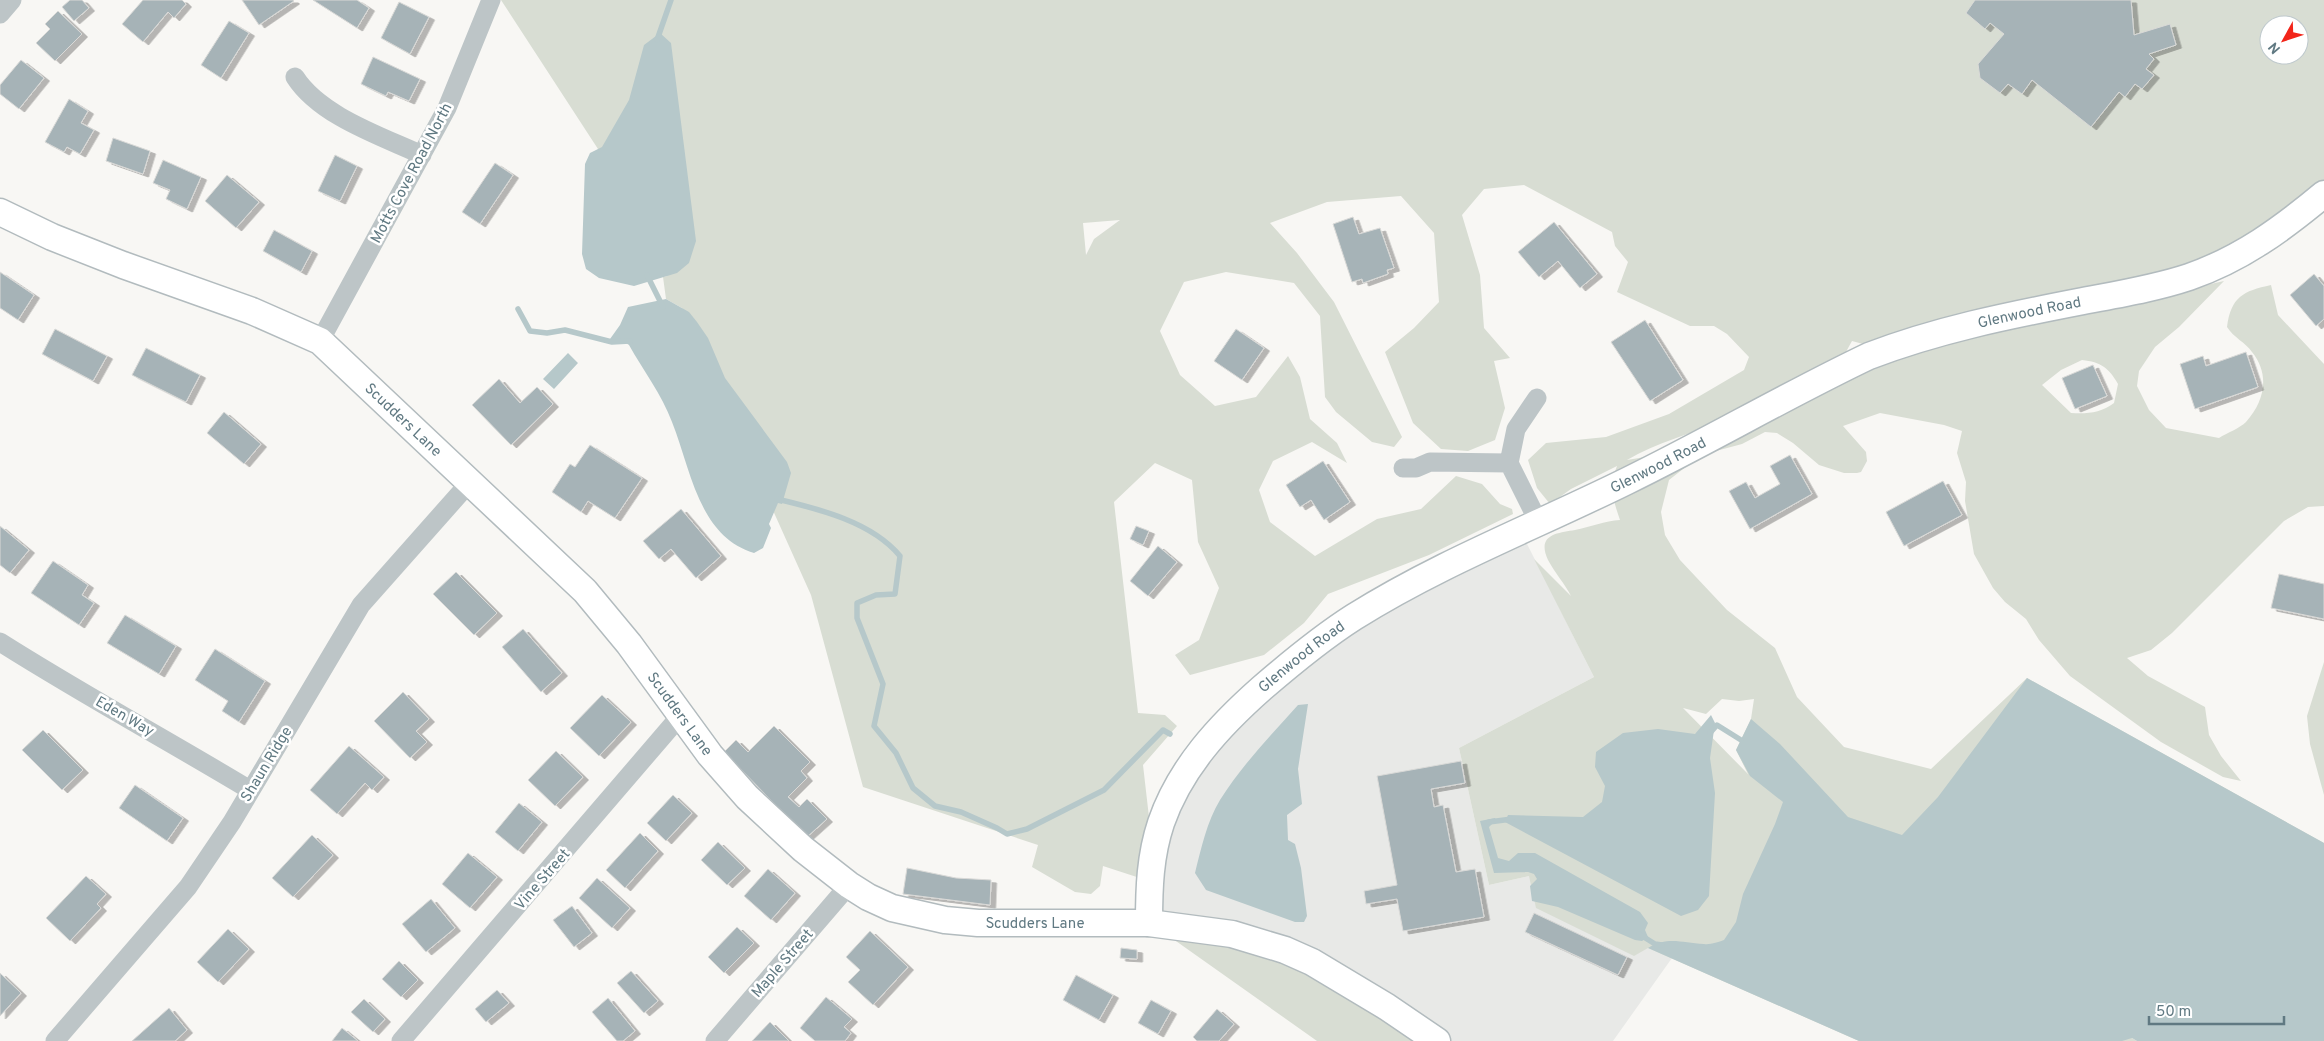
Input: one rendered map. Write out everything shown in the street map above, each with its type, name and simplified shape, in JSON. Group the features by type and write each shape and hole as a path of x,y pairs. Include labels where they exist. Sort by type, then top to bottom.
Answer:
{"main road":[{"name":"Glenwood Road","path":"1149,923 1149,881 1153,852 1162,821 1186,770 1230,716 1298,657 1352,618 1435,572 1629,480 1869,356 1922,337 1962,326 2128,292 2189,277 2248,250 2279,231 2324,194"},
{"name":"Scudders Lane","path":"0,212 52,237 123,265 252,311 320,341 585,591 630,644 710,755 747,798 803,850 849,885 892,908 945,920 978,923 1149,923 1232,934 1285,950 1312,962 1387,1006 1437,1041"}],"street":[{"path":"0,14 12,0"},
{"name":"Motts Cove Road North","path":"320,341 422,155 463,72 491,0"},
{"path":"295,77 309,95 329,111 422,155"},
{"path":"1537,398 1516,430 1509,463 1539,523"},
{"path":"1404,468 1416,468 1430,462 1509,463"},
{"name":"Shaun Ridge","path":"54,1041 188,887 232,822 361,605 470,482"},
{"name":"Eden Way","path":"0,642 59,679 126,716 250,790"},
{"name":"Vine Street","path":"402,1041 681,715"},
{"name":"Maple Street","path":"715,1041 849,885"}],"shaded area":[{"path":"501,0 2324,0 2324,185 2240,247 2180,268 1863,344 1852,341 1842,359 1937,345 2224,281 2179,327 2155,347 2139,371 2137,386 2149,410 2166,428 2219,438 2246,422 2257,405 2263,387 2263,378 2258,360 2227,327 2229,317 2235,302 2240,297 2253,290 2271,285 2278,315 2324,364 2324,506 2308,507 2284,521 2172,633 2151,650 2127,658 2148,676 2205,707 2209,735 2221,756 2241,781 2223,777 2161,742 2070,676 2039,640 2026,619 2005,602 1993,588 1974,554 1965,501 1966,482 1957,453 1962,431 1944,425 1880,413 1843,426 1866,452 1867,461 1861,472 1857,473 1844,473 1819,465 1793,443 1777,433 1765,432 1742,444 1701,455 1669,480 1661,512 1665,535 1680,560 1727,610 1775,648 1797,697 1844,747 1931,769 2027,678 2324,843 2132,1038 2137,1041 1859,1041 1648,948 1634,956 1536,908 1529,876 1489,885 1459,748 1594,677 1534,559 1571,596 1548,560 1545,551 1547,540 1551,536 1562,532 1620,520 1613,493 1613,480 1617,466 1571,489 1550,504 1537,488 1528,460 1546,443 1606,437 1669,414 1744,370 1749,357 1727,334 1714,326 1690,326 1617,292 1628,262 1615,246 1612,232 1524,185 1484,189 1462,215 1480,275 1484,328 1510,358 1494,361 1505,408 1495,440 1468,451 1441,449 1413,423 1385,352 1414,328 1439,302 1434,233 1401,196 1327,202 1270,223 1297,253 1334,302 1402,437 1394,447 1372,442 1336,412 1325,397 1320,316 1294,283 1226,272 1184,282 1160,331 1180,375 1215,406 1256,397 1288,356 1300,377 1310,419 1337,443 1347,463 1312,442 1273,461 1259,490 1270,522 1315,556 1377,519 1421,509 1456,476 1482,484 1500,504 1512,509 1513,514 1429,555 1328,594 1304,623 1264,655 1190,675 1175,655 1199,640 1219,588 1198,542 1192,480 1155,463 1114,502 1138,713 1165,715 1177,726 1143,765 1153,852 1149,881 1103,866 1100,886 1091,894 1075,892 1032,867 1038,845 863,787 811,595 682,308 666,299 663,277 667,276 639,212","holes":["1120,220 1094,239 1086,255 1083,223","2082,360 2094,362 2104,367 2118,384 2114,403 2094,412 2071,413 2042,385 2061,370","1723,421 1651,456 1627,460 1650,448","1722,699 1739,701 1754,699 1751,719 1736,750 1748,774 1683,708 1706,714"]},
{"path":"660,33 671,43 696,241 689,263 677,273 634,286 599,278 586,269 582,254 585,164 590,153 602,147 629,100 644,45"},
{"path":"666,299 689,312 697,322 708,338 725,378 787,462 791,473 782,504 778,503 769,524 771,528 763,548 754,553 735,544 720,532 708,516 699,499 679,440 658,392 629,345 623,341 612,342 610,339 620,325 628,307"},
{"path":"568,353 578,363 554,389 543,379"},
{"path":"1521,532 1594,677 1459,748 1489,885 1529,876 1648,948 1672,958 1613,1041 1437,1041 1149,923 1187,770 1298,657"},
{"path":"2324,662 2324,795 2310,744 2307,716"},
{"path":"2027,678 2324,843 2324,1041 2137,1041 2132,1038 2122,1041 1859,1041 1648,948 1655,944 1669,941 1711,944 1724,940 1736,922 1743,894 1783,802 1750,776 1736,750 1751,719 1780,744 1848,817 1902,835 1938,797"},
{"path":"1308,704 1298,769 1302,804 1287,815 1288,840 1295,844 1301,868 1307,916 1304,922 1295,922 1206,890 1195,873 1211,817 1220,800 1257,751 1298,705"},
{"path":"1711,715 1715,723 1710,758 1715,793 1709,896 1698,910 1681,916 1505,822 1508,815 1583,817 1602,802 1605,786 1595,767 1596,752 1623,733 1658,729 1695,734"},
{"path":"1495,818 1496,820 1489,827 1498,858 1509,861 1518,853 1535,853 1640,912 1648,923 1645,930 1648,937 1642,941 1635,940 1558,907 1532,901 1530,886 1537,879 1534,874 1528,872 1494,873 1480,821"},
{"path":"1166,934 1232,934 1437,1041 1317,1041"}],"building":[{"path":"70,0 82,0 89,8 74,21 62,7"},
{"path":"143,0 182,0 186,4 174,18 168,12 143,42 122,24"},
{"path":"242,0 293,0 294,1 259,25"},
{"path":"313,0 357,0 369,8 357,28"},
{"path":"1975,0 2131,0 2134,35 2170,24 2176,45 2149,54 2154,59 2146,69 2154,75 2142,89 2135,84 2125,97 2119,92 2091,127 2032,80 2022,94 2008,84 2000,93 1980,78 1978,64 2004,34 1990,23 1985,29 1966,13"},
{"path":"399,2 429,17 410,54 381,38"},
{"path":"58,11 82,34 55,61 36,43 50,29 45,24"},
{"path":"229,21 249,33 221,78 201,65"},
{"path":"373,57 420,79 409,101 388,92 386,96 361,84"},
{"path":"21,60 44,78 19,109 0,94 0,85"},
{"path":"69,99 88,111 81,123 94,130 80,154 67,147 64,152 45,142"},
{"path":"113,138 150,151 143,174 106,161"},
{"path":"335,155 357,166 340,201 318,191"},
{"path":"163,160 201,177 187,209 166,199 170,190 153,183"},
{"path":"495,163 513,175 480,224 462,212"},
{"path":"227,175 259,202 236,228 205,201"},
{"path":"1353,217 1359,234 1380,228 1394,268 1387,270 1388,274 1363,283 1362,279 1352,282 1333,224"},
{"path":"1554,222 1597,274 1580,288 1558,261 1539,277 1518,252"},
{"path":"274,230 312,251 301,272 263,251"},
{"path":"0,272 34,295 18,320 0,308"},
{"path":"2314,274 2324,286 2324,319 2316,326 2290,295"},
{"path":"1645,320 1683,380 1650,401 1611,342"},
{"path":"55,329 107,356 93,381 42,354"},
{"path":"1236,329 1264,348 1242,380 1214,361"},
{"path":"146,348 200,375 186,402 132,375"},
{"path":"2246,352 2258,387 2195,409 2180,364 2203,356 2206,366"},
{"path":"2093,365 2107,396 2075,409 2062,378"},
{"path":"499,379 520,403 537,387 553,404 511,445 472,405"},
{"path":"224,412 261,444 244,464 207,433"},
{"path":"590,445 642,478 615,518 588,501 581,512 552,492 570,464 575,467"},
{"path":"1790,455 1812,494 1750,529 1729,491 1746,482 1755,498 1780,484 1770,466"},
{"path":"1323,461 1350,502 1324,520 1311,500 1300,507 1286,485"},
{"path":"1943,481 1962,515 1904,546 1886,512"},
{"path":"681,509 721,556 696,578 671,549 659,559 643,541"},
{"path":"0,526 29,550 10,573 0,565"},
{"path":"1136,526 1149,531 1143,545 1130,539"},
{"path":"1158,546 1177,562 1148,596 1130,581"},
{"path":"53,561 88,585 82,595 94,603 79,625 31,593"},
{"path":"456,572 497,613 474,635 433,594"},
{"path":"2279,574 2324,584 2324,619 2271,608"},
{"path":"125,615 176,646 159,674 107,643"},
{"path":"523,629 562,673 541,692 502,647"},
{"path":"215,649 265,681 239,722 222,711 228,701 195,680"},
{"path":"403,692 429,719 416,731 427,742 410,758 374,721"},
{"path":"602,695 631,722 599,756 570,728"},
{"path":"774,726 810,762 801,771 807,778 788,797 799,807 807,799 827,819 807,837 724,752 736,740 748,752"},
{"path":"43,730 83,770 62,790 22,750"},
{"path":"349,746 384,777 372,790 365,783 337,814 310,790"},
{"path":"556,751 583,777 555,806 528,780"},
{"path":"1461,761 1465,783 1431,789 1434,807 1443,805 1456,872 1475,869 1484,917 1403,931 1397,899 1366,904 1364,891 1397,885 1377,776"},
{"path":"135,785 183,818 167,841 119,808"},
{"path":"673,795 692,813 666,841 647,823"},
{"path":"519,803 542,822 518,851 495,832"},
{"path":"640,833 658,851 625,888 606,870"},
{"path":"312,835 333,855 293,897 272,878"},
{"path":"718,842 745,868 727,885 701,860"},
{"path":"468,853 497,877 470,908 442,884"},
{"path":"907,868 956,878 991,880 990,905 903,894"},
{"path":"768,869 795,893 771,920 744,896"},
{"path":"86,876 106,894 97,904 101,908 70,941 46,918"},
{"path":"597,878 630,908 612,928 579,898"},
{"path":"431,899 455,928 426,952 402,924"},
{"path":"572,906 592,933 574,947 553,920"},
{"path":"1534,913 1627,957 1618,975 1525,932"},
{"path":"737,927 754,943 724,973 708,957"},
{"path":"228,929 249,949 218,982 197,962"},
{"path":"870,931 908,967 873,1005 848,982 860,970 846,957"},
{"path":"1121,948 1137,950 1137,959 1120,958"},
{"path":"399,961 418,980 401,997 382,979"},
{"path":"631,971 658,1001 644,1013 617,983"},
{"path":"0,973 21,993 0,1016"},
{"path":"1076,975 1113,995 1099,1020 1063,1000"},
{"path":"497,990 509,1003 486,1022 475,1009"},
{"path":"826,997 852,1019 844,1027 851,1033 845,1041 815,1041 800,1028"},
{"path":"608,998 635,1031 623,1041 617,1041 592,1012"},
{"path":"364,999 385,1019 373,1032 351,1012"},
{"path":"1151,1000 1171,1011 1158,1034 1138,1023"},
{"path":"169,1008 187,1030 175,1041 132,1041"},
{"path":"1217,1009 1234,1024 1219,1041 1197,1041 1193,1037"},
{"path":"770,1022 789,1041 752,1041"},
{"path":"342,1028 358,1041 332,1041"}],"waterway":[{"path":"657,40 671,0"},
{"path":"647,275 663,307"},
{"path":"518,309 530,331 547,333 565,330 612,342 630,341"},
{"path":"777,499 827,512 860,526 875,534 900,556 895,594 876,595 857,603 857,618 883,684 874,726 896,753 913,788 935,806 961,812 1007,834 1027,829 1104,790 1163,730 1170,734"},
{"path":"1710,733 1717,725 1741,740"},
{"path":"1489,822 1512,819"},
{"path":"1639,934 1655,944 1662,945"}]}
